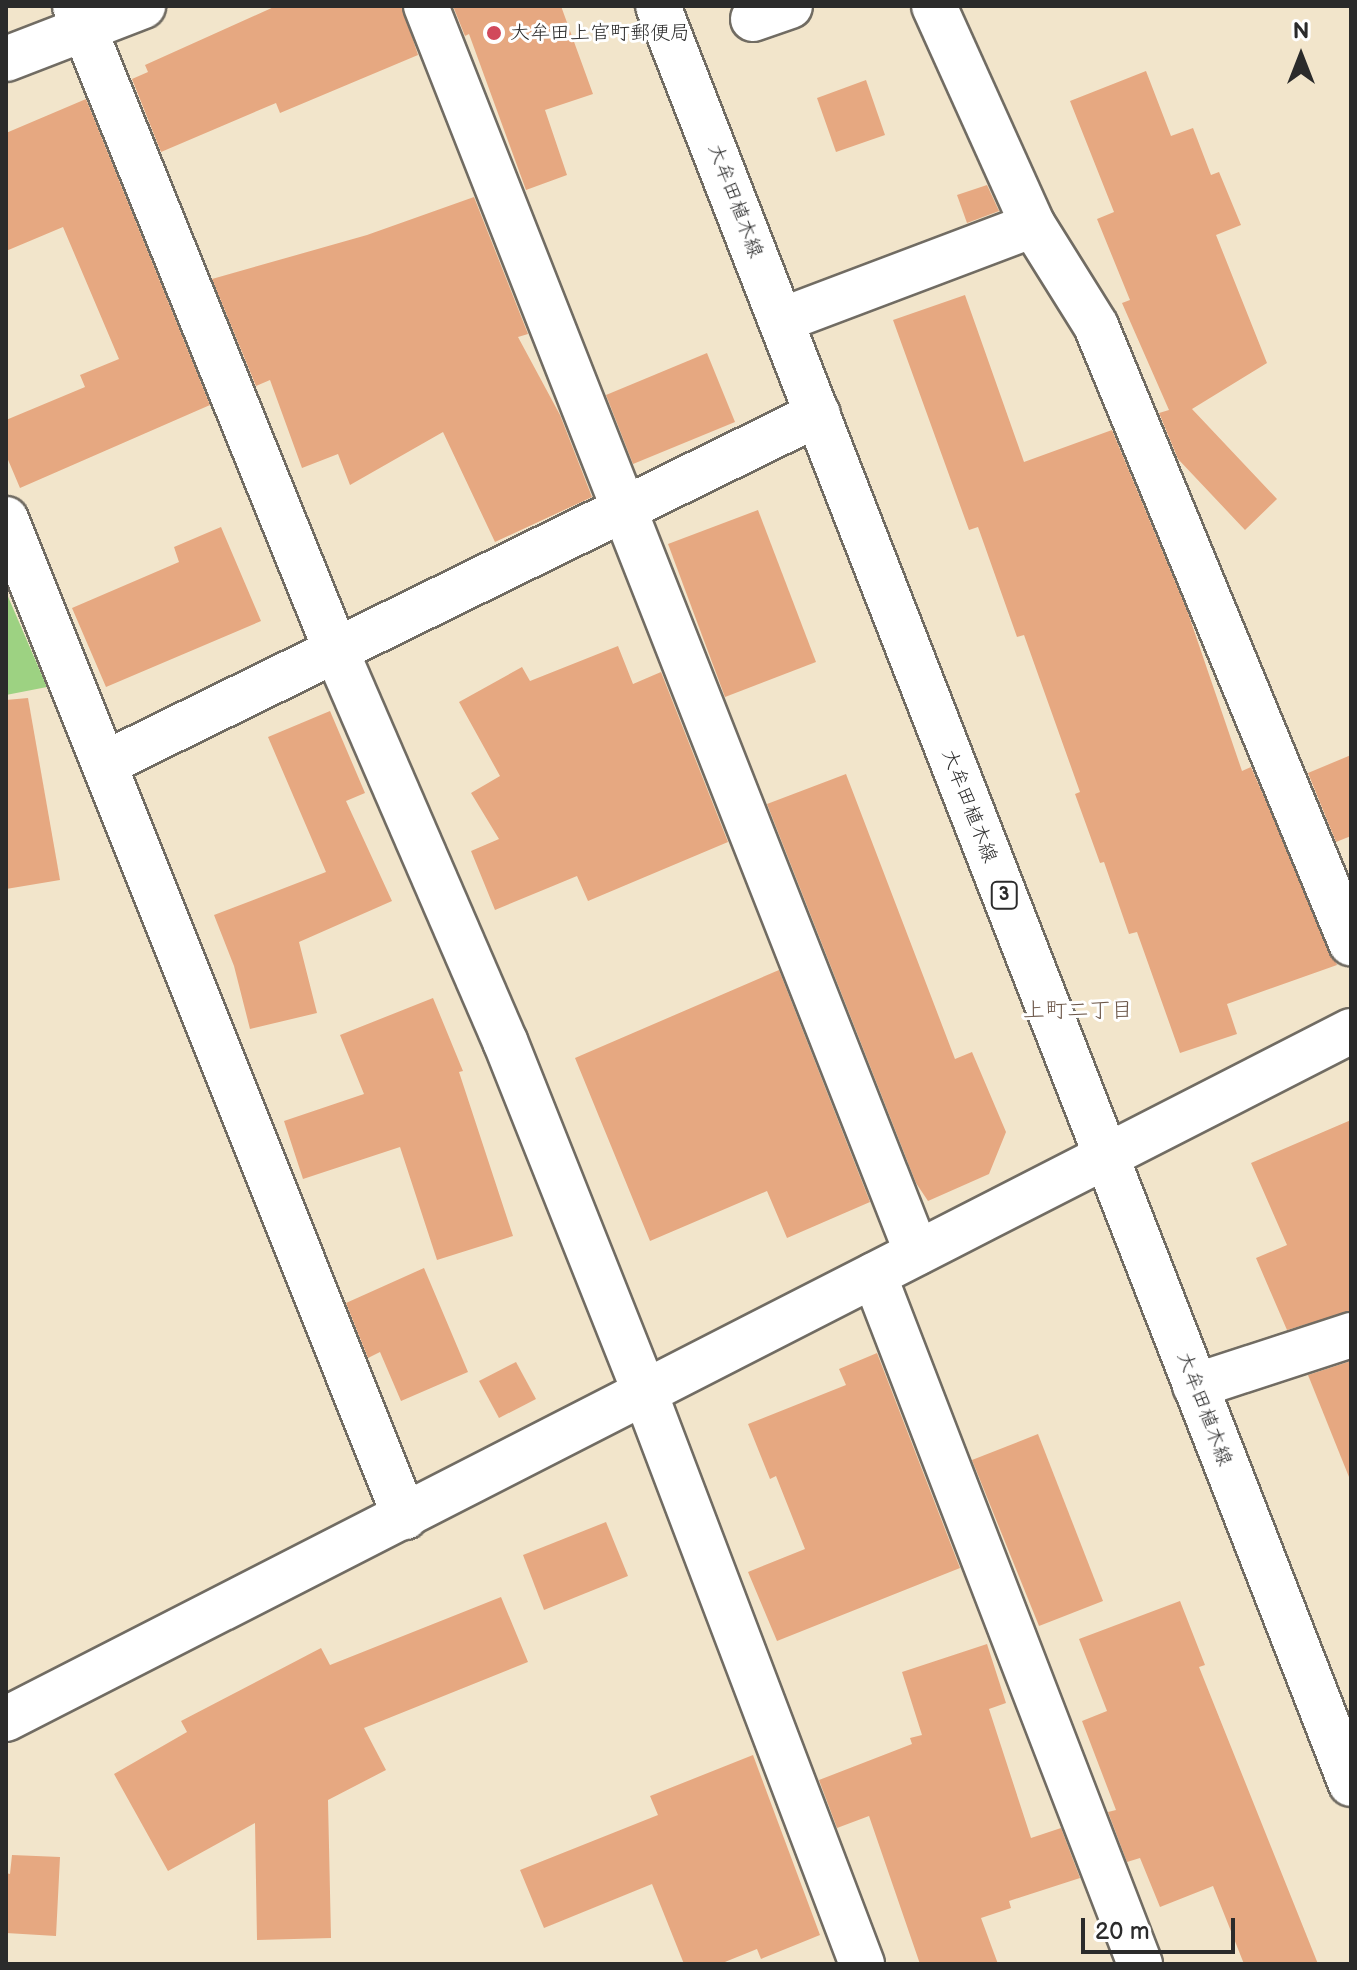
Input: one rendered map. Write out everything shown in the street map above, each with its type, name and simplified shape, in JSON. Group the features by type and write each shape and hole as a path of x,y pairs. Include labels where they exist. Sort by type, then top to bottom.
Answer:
{"street":[{"path":"6,59 80,17 143,6"},
{"path":"426,6 917,1253"},
{"name":"大牟田植木線","path":"658,6 1351,1784"},
{"path":"934,6 1033,225 1096,326 1351,943"},
{"path":"80,17 337,653 505,1041 645,1393 862,1964"},
{"path":"782,320 1033,225"},
{"path":"104,764 337,653 818,414"},
{"path":"6,519 405,1517"},
{"path":"6,1719 1351,1031"},
{"path":"874,1275 1140,1964"},
{"path":"1195,1386 1351,1335"}],"green space":[{"path":"6,592 47,687 6,695"}],"building":[{"path":"276,6 402,6 418,55 280,113 276,103 161,152 132,79 148,72 145,65"},
{"path":"453,6 561,6 593,94 545,110 567,175 526,190 469,34 465,36"},
{"path":"1146,71 1171,136 1193,128 1211,175 1219,172 1241,225 1216,235 1267,363 1192,409 1277,499 1245,530 1178,459 1159,413 1169,410 1122,303 1130,300 1097,219 1114,212 1070,101"},
{"path":"866,80 885,135 836,152 817,98"},
{"path":"86,99 210,405 20,488 6,455 6,420 85,387 80,375 119,359 63,227 6,251 6,133"},
{"path":"987,185 999,211 967,223 957,195"},
{"path":"474,197 528,334 518,337 560,415 592,497 495,542 443,432 350,485 338,454 302,468 270,380 256,386 212,279 367,235"},
{"path":"965,295 1024,462 1112,430 1188,613 1242,771 1251,767 1337,965 1227,1004 1237,1034 1180,1053 1137,932 1129,934 1104,862 1100,863 1075,794 1080,792 1024,635 1017,637 978,527 969,530 893,320"},
{"path":"707,353 735,422 633,464 606,395"},
{"path":"758,510 816,662 725,697 668,544"},
{"path":"221,527 261,621 106,687 72,608 179,562 174,547"},
{"path":"618,646 633,684 661,672 728,842 588,901 577,876 495,910 471,851 499,839 471,793 500,776 459,702 522,667 530,681"},
{"path":"28,698 60,880 6,889 6,700"},
{"path":"330,711 365,793 346,801 392,901 299,942 317,1013 250,1029 234,966 214,915 326,872 268,737"},
{"path":"1351,755 1351,836 1336,842 1308,773"},
{"path":"846,774 955,1059 972,1052 1006,1132 989,1174 928,1201 916,1183 767,804"},
{"path":"779,970 870,1202 787,1238 767,1191 650,1241 575,1058"},
{"path":"433,998 463,1071 459,1072 513,1236 437,1260 400,1147 303,1179 284,1121 364,1094 340,1035"},
{"path":"1351,1120 1351,1311 1287,1330 1256,1258 1287,1245 1251,1163"},
{"path":"424,1268 468,1372 401,1401 380,1352 368,1358 346,1303"},
{"path":"877,1353 960,1568 777,1641 748,1572 805,1549 776,1476 770,1479 748,1424 846,1385 839,1369"},
{"path":"1351,1361 1351,1476 1349,1477 1308,1375"},
{"path":"516,1362 536,1399 499,1418 479,1381"},
{"path":"1038,1434 1103,1601 1039,1626 972,1460"},
{"path":"606,1522 628,1576 544,1610 523,1555"},
{"path":"501,1597 528,1662 364,1728 386,1770 328,1800 331,1938 257,1940 255,1823 168,1871 114,1774 187,1732 181,1721 321,1648 330,1665"},
{"path":"1180,1601 1205,1665 1199,1667 1318,1964 1244,1964 1213,1886 1160,1907 1140,1858 1127,1862 1108,1812 1116,1810 1082,1721 1107,1711 1079,1639"},
{"path":"987,1644 1006,1703 989,1709 1031,1838 1061,1828 1080,1878 1009,1901 1011,1908 981,1918 998,1964 920,1964 869,1816 837,1828 819,1780 912,1744 910,1738 922,1735 902,1672"},
{"path":"753,1755 820,1935 761,1959 757,1949 720,1964 684,1964 652,1884 544,1928 520,1870 658,1815 650,1796"},
{"path":"12,1855 60,1857 56,1936 6,1933 6,1873 10,1874"}],"place":[{"name":"大牟田上官町郵便局","path":"494,33"}],"district":[{"name":"上町二丁目","path":"1078,1011"}]}
